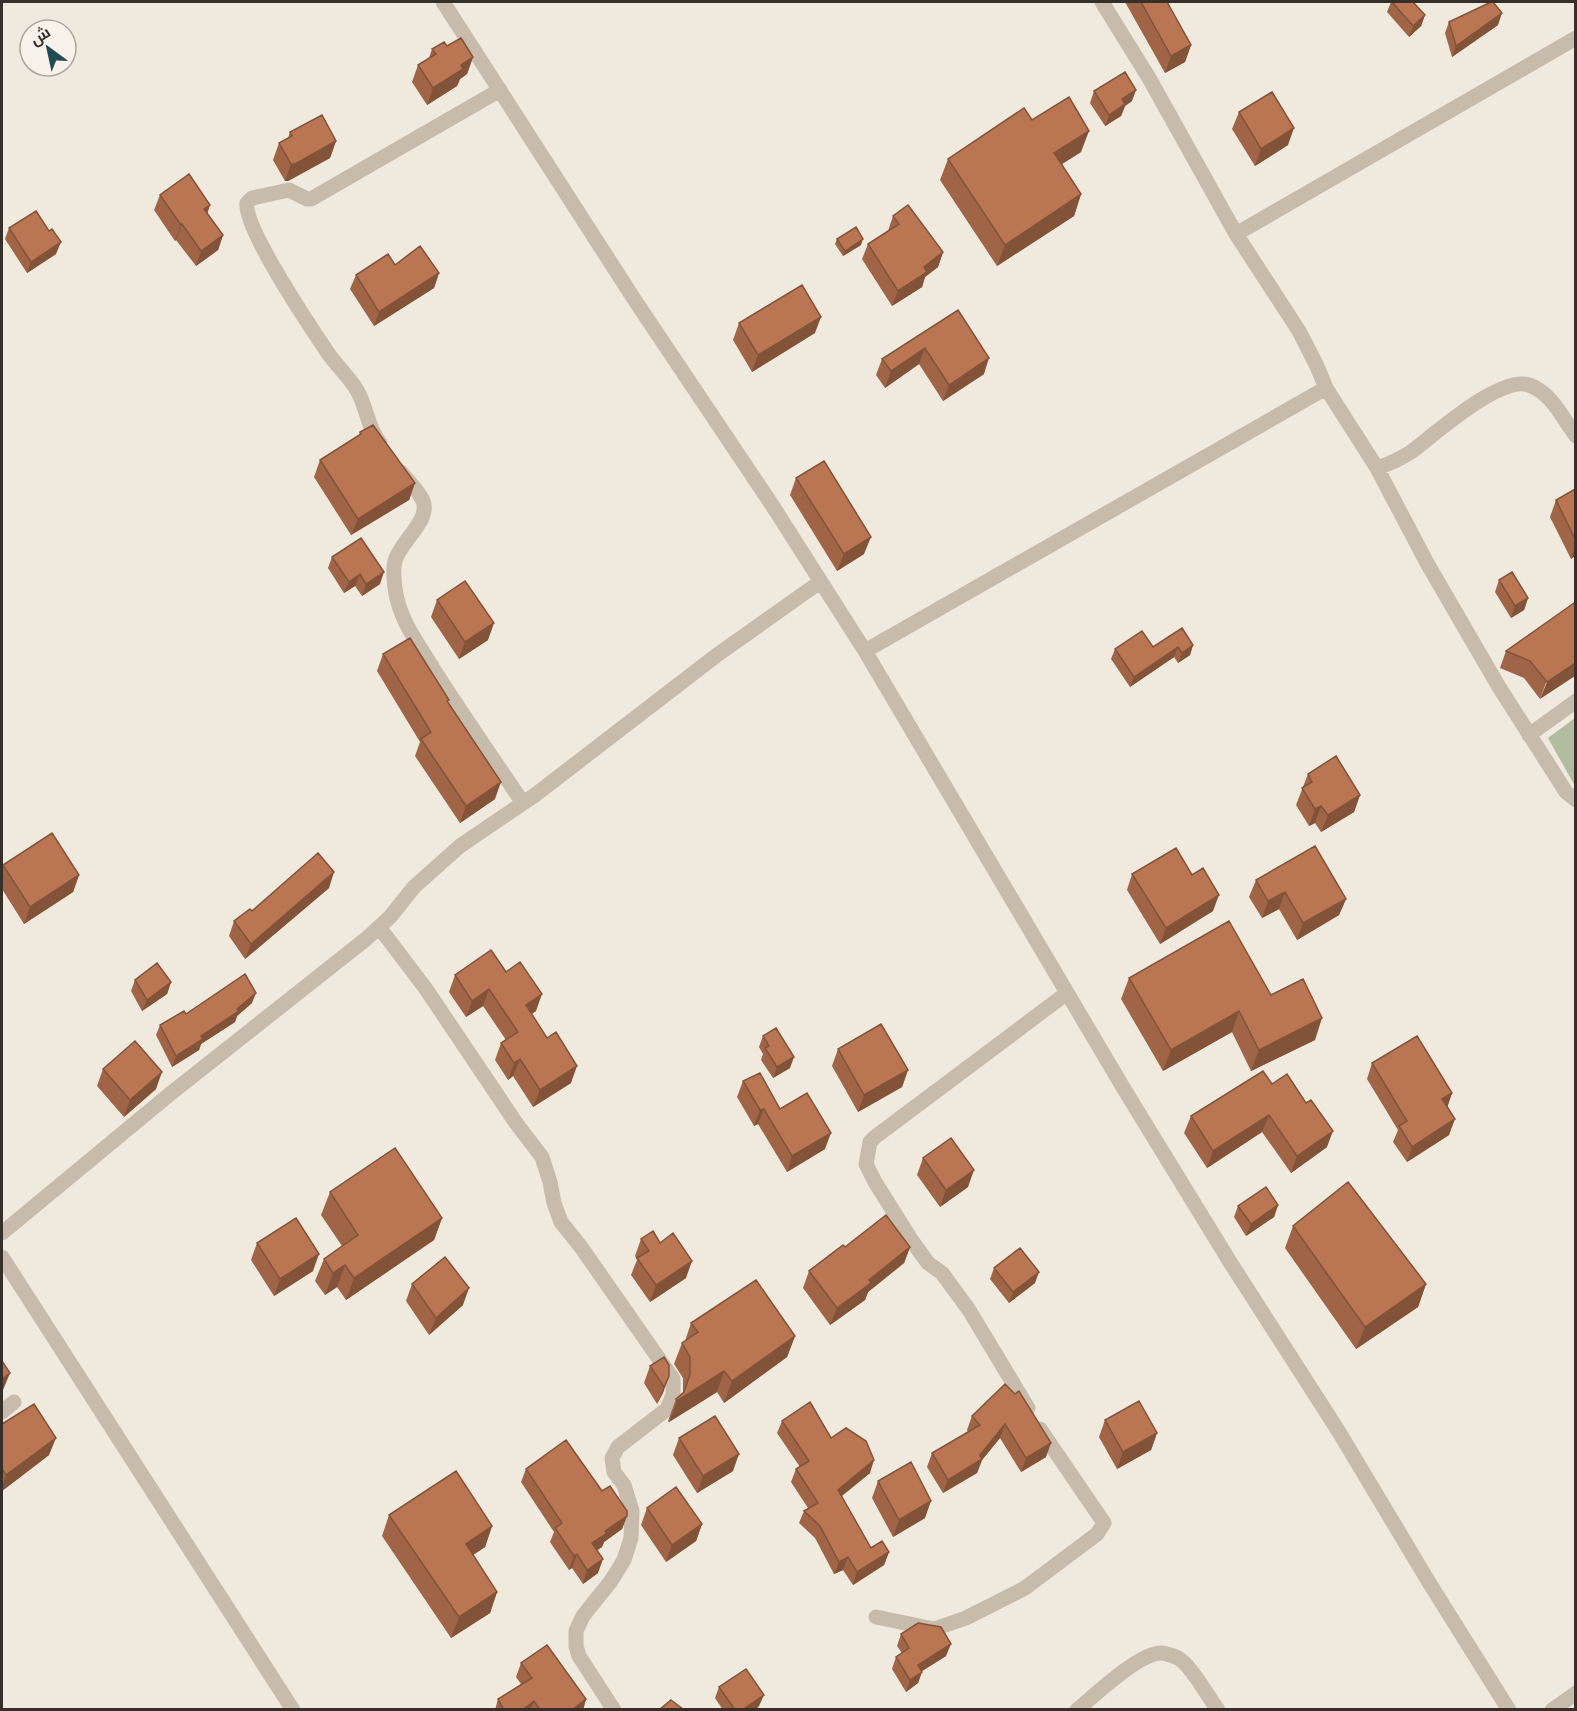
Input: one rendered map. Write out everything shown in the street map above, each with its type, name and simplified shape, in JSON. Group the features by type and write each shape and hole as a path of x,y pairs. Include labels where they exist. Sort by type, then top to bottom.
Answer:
{"street":[{"path":"443,2 865,651 1067,993 1224,1252 1339,1432 1509,1710"},
{"path":"1102,2 1149,78 1236,234 1299,331 1326,388 1377,468 1427,563 1498,687 1566,792 1575,800"},
{"path":"1236,234 1575,38"},
{"path":"500,90 311,200 289,190 252,198 246,208 263,246 319,338 358,392 373,434 423,501 424,515 421,522 401,548 395,562 395,586 402,619 461,712 523,803"},
{"path":"1377,468 1392,463 1409,453 1460,413 1504,387 1517,383 1529,385 1551,400 1575,436"},
{"path":"865,651 1326,388"},
{"path":"2,1233 170,1094 366,939 390,917 414,887 453,853 523,803 717,655 820,582"},
{"path":"1529,735 1575,701"},
{"path":"379,927 426,989 516,1123 542,1157 561,1222 673,1379 673,1395 667,1408 618,1447 612,1458 614,1472 624,1485 632,1511 631,1538 624,1560 583,1616 576,1631 579,1656 614,1710"},
{"path":"876,1617 934,1629 966,1618 1025,1588 1097,1534 1104,1523 1047,1441 969,1310 942,1273 928,1263 912,1241 874,1182 866,1164 870,1142 875,1137 1067,993"},
{"path":"2,1257 293,1710"},
{"path":"2,1286 15,1276"},
{"path":"1077,1710 1132,1666 1148,1656 1162,1652 1180,1659 1218,1710"},
{"path":"1552,1710 1575,1693"}],"green space":[{"path":"1575,718 1575,786 1548,738"}],"building":[{"path":"1141,2 1167,2 1191,45 1171,56"},
{"path":"1392,2 1413,2 1425,15 1413,26"},
{"path":"1491,2 1502,13 1456,46 1449,22"},
{"path":"461,38 473,57 461,65 463,69 433,88 418,65 436,54 432,49 444,42 447,46"},
{"path":"1125,72 1136,90 1122,99 1125,104 1109,115 1094,91"},
{"path":"1272,92 1294,128 1261,149 1239,112"},
{"path":"1069,97 1089,131 1054,153 1081,194 1005,245 948,159 1024,108 1032,120"},
{"path":"322,115 336,141 295,164 291,164 279,143 292,136 290,132"},
{"path":"189,174 210,205 204,209 223,235 201,251 160,195"},
{"path":"908,205 943,252 924,267 927,272 898,291 868,244 899,224 893,216"},
{"path":"36,211 49,231 52,229 61,242 31,262 9,228"},
{"path":"856,227 863,239 845,251 837,239"},
{"path":"420,246 439,273 379,312 356,275 388,254 395,265"},
{"path":"802,285 821,317 758,355 739,323"},
{"path":"958,310 989,358 949,385 925,348 891,371 882,359"},
{"path":"373,425 415,483 358,519 320,460"},
{"path":"824,461 871,537 844,554 796,478"},
{"path":"1575,489 1575,539 1556,500"},
{"path":"361,538 384,572 366,584 360,574 349,582 332,557"},
{"path":"1512,572 1528,598 1515,606 1499,580"},
{"path":"465,581 494,623 465,642 437,600"},
{"path":"1574,603 1575,663 1547,682 1530,661 1506,651"},
{"path":"1182,628 1193,645 1182,653 1178,647 1134,677 1115,649 1142,631 1153,647"},
{"path":"410,638 449,700 447,701 501,782 466,806 421,739 431,732 383,654"},
{"path":"1336,756 1360,795 1328,815 1321,806 1315,809 1302,788 1312,782 1308,774"},
{"path":"52,833 79,875 30,907 3,865"},
{"path":"1315,846 1346,899 1303,923 1285,892 1268,901 1256,880"},
{"path":"1176,848 1192,875 1203,868 1219,895 1166,928 1132,874"},
{"path":"318,853 334,872 251,944 234,921 250,909 252,911"},
{"path":"1229,921 1271,995 1303,979 1322,1018 1259,1050 1239,1011 1171,1050 1129,978"},
{"path":"491,950 506,972 520,962 542,994 526,1005 547,1038 556,1032 577,1066 540,1090 520,1059 514,1063 501,1043 518,1032 489,989 472,1001 455,975"},
{"path":"157,963 171,982 147,1000 135,980"},
{"path":"245,974 256,993 237,1009 239,1011 201,1036 203,1039 176,1056 160,1025 184,1011 186,1014"},
{"path":"881,1024 908,1070 864,1095 838,1049"},
{"path":"776,1028 794,1057 777,1067 765,1048 769,1046 763,1036"},
{"path":"1417,1036 1452,1093 1442,1099 1455,1119 1412,1147 1399,1126 1407,1121 1372,1063"},
{"path":"135,1041 162,1072 130,1100 103,1069"},
{"path":"1263,1071 1272,1084 1287,1074 1306,1103 1311,1100 1333,1131 1297,1156 1269,1115 1213,1151 1191,1116"},
{"path":"760,1073 780,1109 807,1093 831,1133 792,1156 764,1109 760,1110 743,1081"},
{"path":"951,1138 974,1170 946,1190 923,1158"},
{"path":"395,1148 442,1218 354,1278 345,1265 333,1273 324,1259 358,1235 330,1192"},
{"path":"1348,1182 1426,1284 1365,1327 1293,1226"},
{"path":"1266,1187 1278,1205 1251,1224 1238,1206"},
{"path":"886,1215 910,1247 869,1280 871,1283 837,1308 809,1271"},
{"path":"296,1218 319,1254 280,1279 257,1243"},
{"path":"653,1231 660,1243 673,1233 692,1261 656,1285 637,1258 649,1251 641,1239"},
{"path":"1020,1248 1039,1272 1013,1292 994,1268"},
{"path":"445,1257 469,1288 436,1318 412,1284"},
{"path":"756,1280 795,1336 732,1381 724,1371 677,1401 676,1399 684,1392 690,1374 690,1357 682,1343 698,1332 691,1323"},
{"path":"664,1357 669,1365 669,1376 664,1387 650,1366"},
{"path":"2,1361 10,1373 2,1379"},
{"path":"1005,1384 1015,1394 1019,1391 1051,1443 1026,1458 1005,1424 980,1455 982,1459 948,1480 932,1453 980,1425 972,1416"},
{"path":"1139,1401 1157,1433 1123,1452 1105,1420"},
{"path":"810,1402 831,1438 846,1428 866,1441 874,1460 838,1490 871,1548 882,1541 889,1552 857,1572 848,1557 839,1562 820,1526 804,1511 818,1503 796,1469 809,1461 782,1421"},
{"path":"34,1404 56,1438 6,1475 2,1469 2,1424"},
{"path":"715,1416 739,1454 703,1476 679,1438"},
{"path":"566,1440 602,1491 610,1486 627,1511 627,1516 592,1543 603,1559 587,1570 577,1554 574,1556 555,1528 562,1523 526,1469"},
{"path":"911,1462 931,1501 899,1520 878,1481"},
{"path":"456,1471 492,1526 466,1544 497,1592 459,1617 389,1515"},
{"path":"676,1487 702,1524 672,1545 647,1508"},
{"path":"918,1623 941,1627 951,1644 918,1665 922,1672 910,1680 896,1657 909,1648 901,1634"},
{"path":"547,1645 586,1699 572,1710 540,1710 534,1701 522,1710 504,1710 498,1699 532,1678 521,1663"},
{"path":"746,1669 764,1695 742,1710 735,1710 719,1687"},
{"path":"671,1700 683,1709 659,1710"}]}
